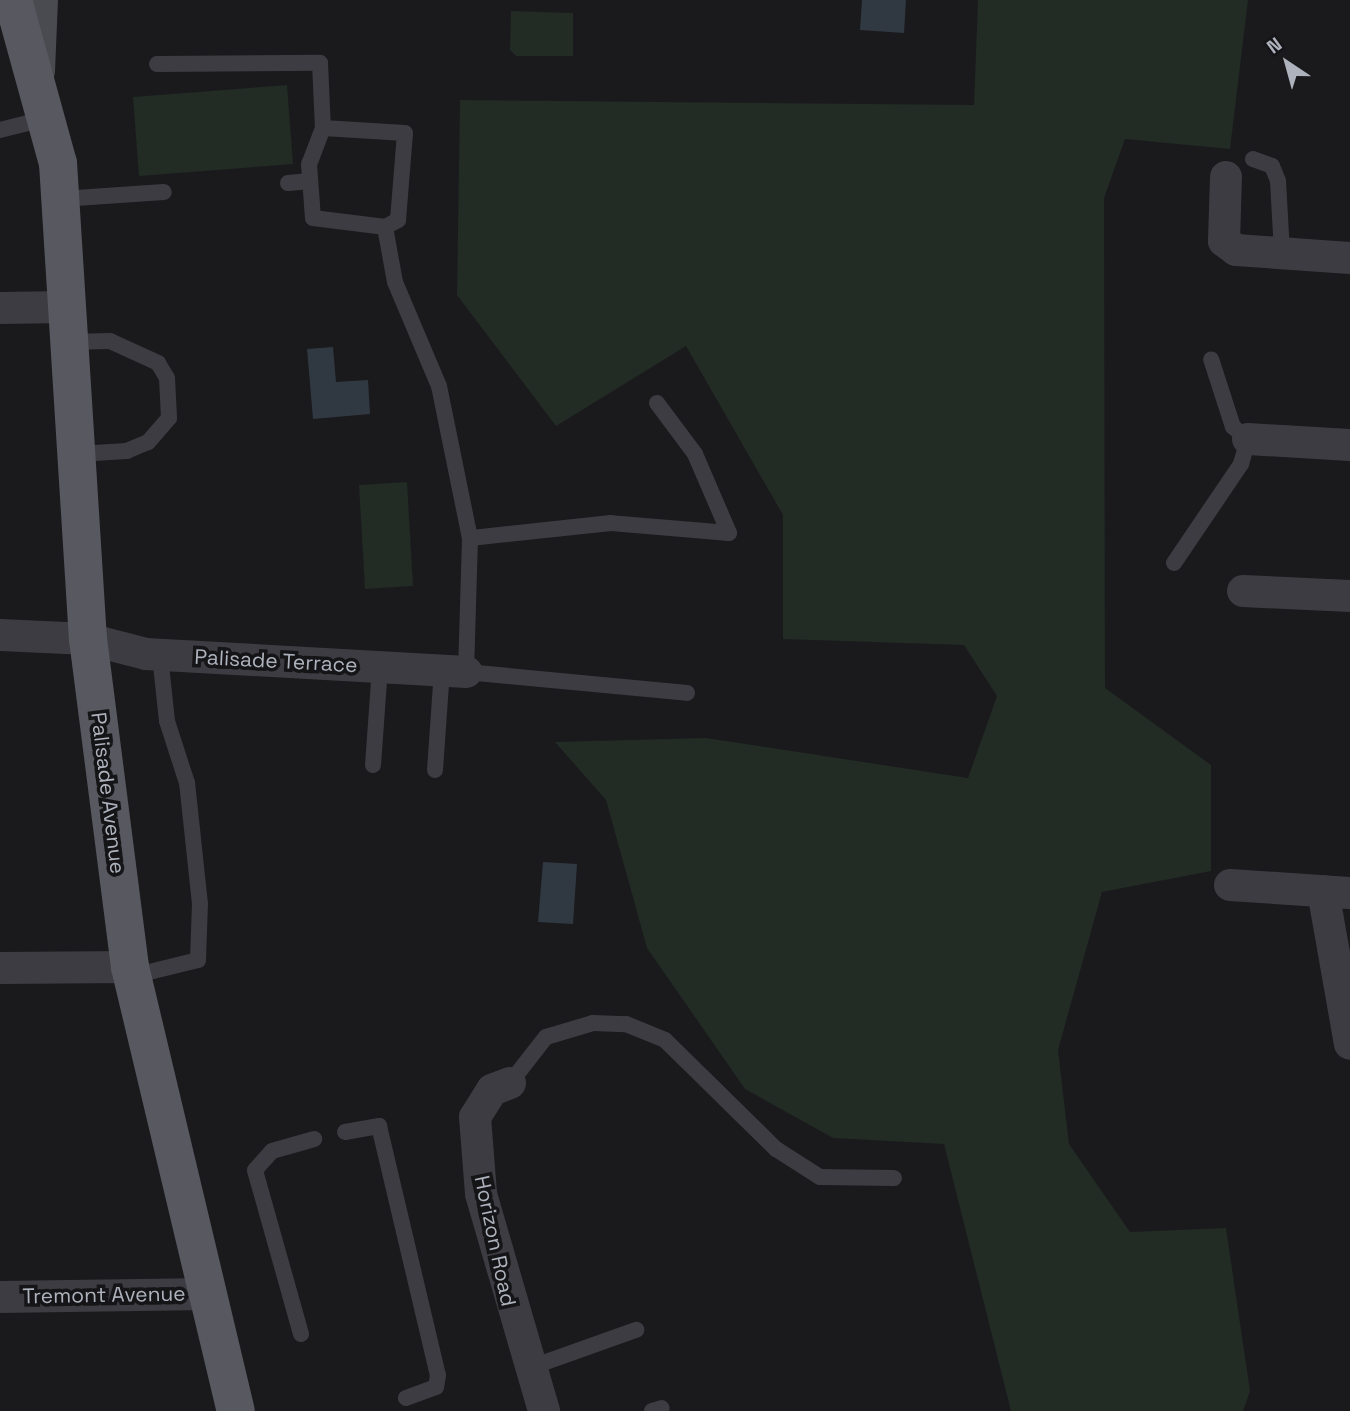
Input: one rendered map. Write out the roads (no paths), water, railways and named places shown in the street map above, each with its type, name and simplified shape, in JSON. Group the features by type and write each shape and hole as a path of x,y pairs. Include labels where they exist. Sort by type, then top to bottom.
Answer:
{"main road":[{"name":"Palisade Avenue","path":"13,0 36,71 59,181 88,639 132,972 236,1411"}],"street":[{"path":"36,71 39,0"},
{"path":"1226,177 1224,241 1236,250 1350,258"},
{"path":"0,308 68,325"},
{"path":"1248,439 1350,445"},
{"path":"1243,591 1350,596"},
{"name":"Palisade Terrace","path":"0,635 88,639 160,655 454,672"},
{"path":"1230,885 1336,892 1350,1044"},
{"path":"0,968 132,972"},
{"name":"Horizon Road","path":"510,1083 481,1102 477,1147 491,1238 544,1411"},
{"name":"Tremont Avenue","path":"0,1297 208,1294"}],"lane":[{"path":"157,64 320,63 323,128 309,164 313,218 385,227 398,220 405,133 323,128"},
{"path":"0,131 47,118"},
{"path":"1253,159 1272,166 1278,181 1282,253"},
{"path":"59,181 164,192"},
{"path":"288,183 310,181"},
{"path":"385,227 395,282 439,386 470,538 454,672 435,770"},
{"path":"68,325 140,351 158,363 167,378 169,418 148,442 127,451 77,454"},
{"path":"1174,563 1241,464 1248,439 1233,427 1211,359"},
{"path":"470,538 611,523 729,533 695,454 657,403"},
{"path":"132,972 198,961 200,904 189,793 167,721 160,655"},
{"path":"373,765 380,667"},
{"path":"454,672 687,693"},
{"path":"510,1083 546,1037 593,1023 626,1024 665,1040 776,1149 820,1177 894,1178"},
{"path":"345,1132 379,1126 435,1362 436,1387 406,1398"},
{"path":"301,1334 255,1170 271,1151 314,1139"},
{"path":"529,1368 636,1330"}]}
